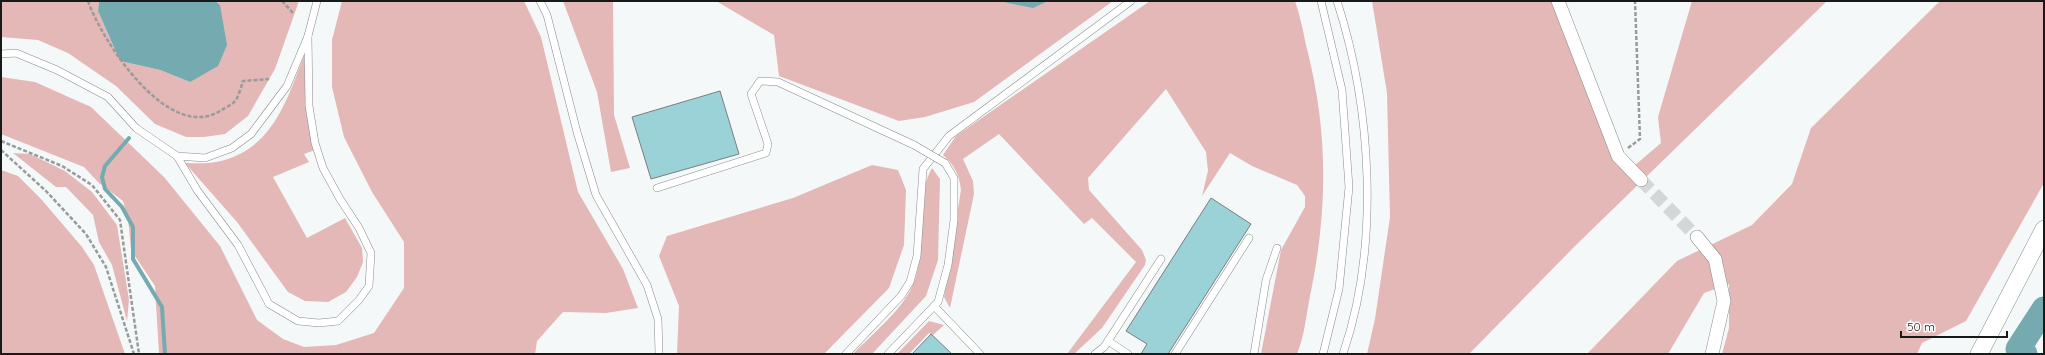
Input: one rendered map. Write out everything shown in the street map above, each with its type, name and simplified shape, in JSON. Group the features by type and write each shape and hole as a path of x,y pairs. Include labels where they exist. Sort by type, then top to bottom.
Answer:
{"street":[{"path":"1558,1 1618,156 1641,180"},
{"path":"1979,354 2044,229"},
{"path":"1697,237 1715,259 1724,301 1712,354"}],"lane":[{"path":"177,156 205,158 232,148 251,134 287,86 308,36 317,1"},
{"path":"540,1 547,15 577,132 596,194 647,285 658,319 659,354"},
{"path":"846,354 901,296 910,282 917,256 923,169 949,136 1131,1"},
{"path":"1321,1 1342,90 1349,188 1339,289 1322,354"},
{"path":"1337,1 1344,23 1357,90 1367,158 1367,239 1354,323 1344,354"},
{"path":"1,54 16,53 57,70 108,98 136,128 177,156 197,190 238,244 269,304 298,321 319,323 338,321 359,300 369,286 371,253 359,228 340,199 323,168 315,143 309,106 308,36"},
{"path":"658,188 766,153 768,144 752,94 760,81 778,82 914,145 945,163 954,178 954,220 948,266 938,302 888,354"},
{"path":"1175,354 1249,238"},
{"path":"1254,354 1266,280 1277,248"},
{"path":"1095,354 1104,348 1161,259"},
{"path":"934,306 980,354"},
{"path":"1108,341 1128,354"}],"path":[{"path":"88,1 92,12 115,52 140,84 167,108 189,116 212,116 235,102 244,81 269,79"},
{"path":"282,1 294,13"},
{"path":"1618,156 1640,139 1635,1"},
{"path":"1,141 62,166 92,185 120,220 139,354"},
{"path":"1,150 46,190 86,234 106,267 134,354"}],"shaded area":[{"path":"1,1 99,1 98,11 120,61 160,70 190,82 220,5 217,1 299,1 275,69 248,116 225,134 204,137 186,137 155,124 116,86 68,53 38,40 1,37"},
{"path":"342,1 524,1 541,37 578,192 623,269 638,308 606,313 563,312 537,341 535,354 159,354 155,286 131,250 128,218 123,201 99,183 84,167 1,134 1,77 35,82 91,107 164,177 220,246 257,320 283,339 304,347 336,345 374,333 404,288 404,242 372,192 344,137 332,87 332,40"},
{"path":"563,1 613,1 614,115 630,168 611,172 597,92"},
{"path":"716,1 1113,1 974,102 925,117 899,121 779,76 774,35"},
{"path":"1150,1 1295,1 1314,78 1322,141 1323,173 1320,236 1303,334 1297,354 1261,354 1281,250 1305,207 1305,196 1297,185 1252,166 1230,153 1202,196 1208,171 1206,152 1166,89 1088,178 1089,190 1142,250 1146,260 1145,265 1102,328 1074,354 1067,354 1136,262 1092,218 1084,224 999,134 963,159 973,181 974,194 950,308 944,297 961,190 956,171 943,155 956,136"},
{"path":"1372,1 1555,1 1611,153 1634,166 1661,143 1658,117 1692,1 1827,1 1575,246 1469,354 1367,354 1375,319 1390,217 1387,93"},
{"path":"1940,1 2044,1 2044,183 1966,321 1922,343 1917,354 1722,354 1729,328 1729,284 1704,293 1668,354 1587,354 1677,261 1752,225 1792,184 1811,128"},
{"path":"304,56 308,120 315,150 304,154 309,162 273,177 307,238 345,218 362,248 363,262 357,277 346,292 328,302 305,301 288,292 237,222 185,163 212,163 235,156 251,147 264,136 283,107"},
{"path":"13,153 30,154 65,171 92,192 117,225 129,300 127,321 112,265 99,242 93,215 66,187 56,187"},
{"path":"872,165 898,170 906,190 904,245 889,288 824,354 677,354 679,306 659,256 667,236 793,198"},
{"path":"932,168 940,179 938,260 926,296 872,354 853,354 896,311 910,292 918,268 923,195 926,181"},
{"path":"1,170 18,176 41,199 82,247 94,265 125,354 1,354"},
{"path":"929,321 944,325 933,335 929,333 909,354 897,354"}],"water":[{"path":"99,1 216,1 220,5 227,45 218,66 190,82 160,70 120,61 98,11"},
{"path":"999,1 1048,1 1033,8"}],"building":[{"path":"720,91 739,154 651,179 632,117"},
{"path":"1211,198 1251,224 1168,354 1141,354 1147,344 1126,331"},
{"path":"931,334 952,354 912,354"}],"waterway":[{"path":"129,138 105,166 102,177 105,189 122,207 133,227 133,259 162,307 165,354"},
{"path":"2025,354 2018,349 2044,309"}],"tunnel":[{"path":"1641,180 1697,237"}]}
